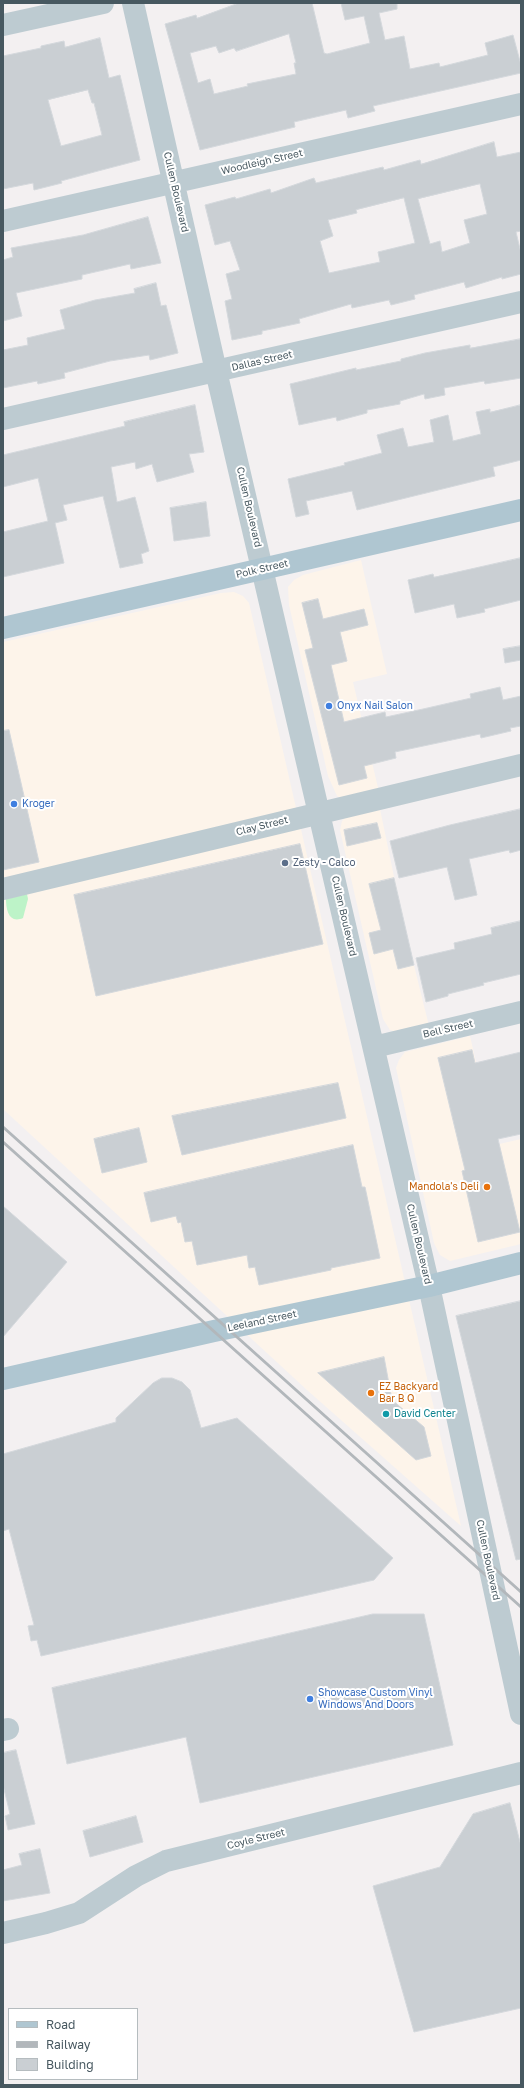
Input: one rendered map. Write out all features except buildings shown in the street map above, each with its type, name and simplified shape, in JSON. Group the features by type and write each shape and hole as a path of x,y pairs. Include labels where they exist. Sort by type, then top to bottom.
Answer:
{"main road":[{"name":"Polk Street","path":"3,628 521,510"},
{"name":"Leeland Street","path":"3,1379 214,1331 429,1286 521,1263"}],"street":[{"path":"3,25 103,3"},
{"name":"Cullen Boulevard","path":"133,3 216,371 429,1286 521,1714"},
{"name":"Woodleigh Street","path":"3,221 521,104"},
{"name":"Dallas Street","path":"3,420 521,302"},
{"name":"Clay Street","path":"3,889 521,764"},
{"name":"Bell Street","path":"374,1046 521,1012"},
{"name":"Coyle Street","path":"3,1932 46,1923 79,1913 136,1876 166,1861 521,1773"}],"shaded area":[{"path":"361,560 387,674 353,682 379,792 342,799 337,796 328,776 289,605 288,587 294,580 303,575"},
{"path":"234,592 243,596 249,603 461,1526 307,1390 3,1109 3,642 221,593"},
{"path":"380,809 404,925 429,1026 400,1033 390,1030 383,1019 340,830 342,821 347,816"},
{"path":"470,1036 495,1145 521,1139 521,1244 450,1261 440,1255 434,1243 396,1068 399,1060 405,1052"}],"green space":[{"path":"27,894 28,899 23,918 11,918 6,899"}],"railway":[{"path":"3,1127 521,1592"},
{"path":"3,1142 521,1607"}],"place":[{"name":"Onyx Nail Salon","path":"329,706"},
{"name":"Kroger","path":"14,804"},
{"name":"Zesty - Calco","path":"285,863"},
{"name":"Mandola's Deli","path":"487,1187"},
{"name":"EZ Backyard Bar B Q","path":"371,1393"},
{"name":"David Center","path":"386,1414"},
{"name":"Showcase Custom Vinyl Windows And Doors","path":"310,1699"}]}
